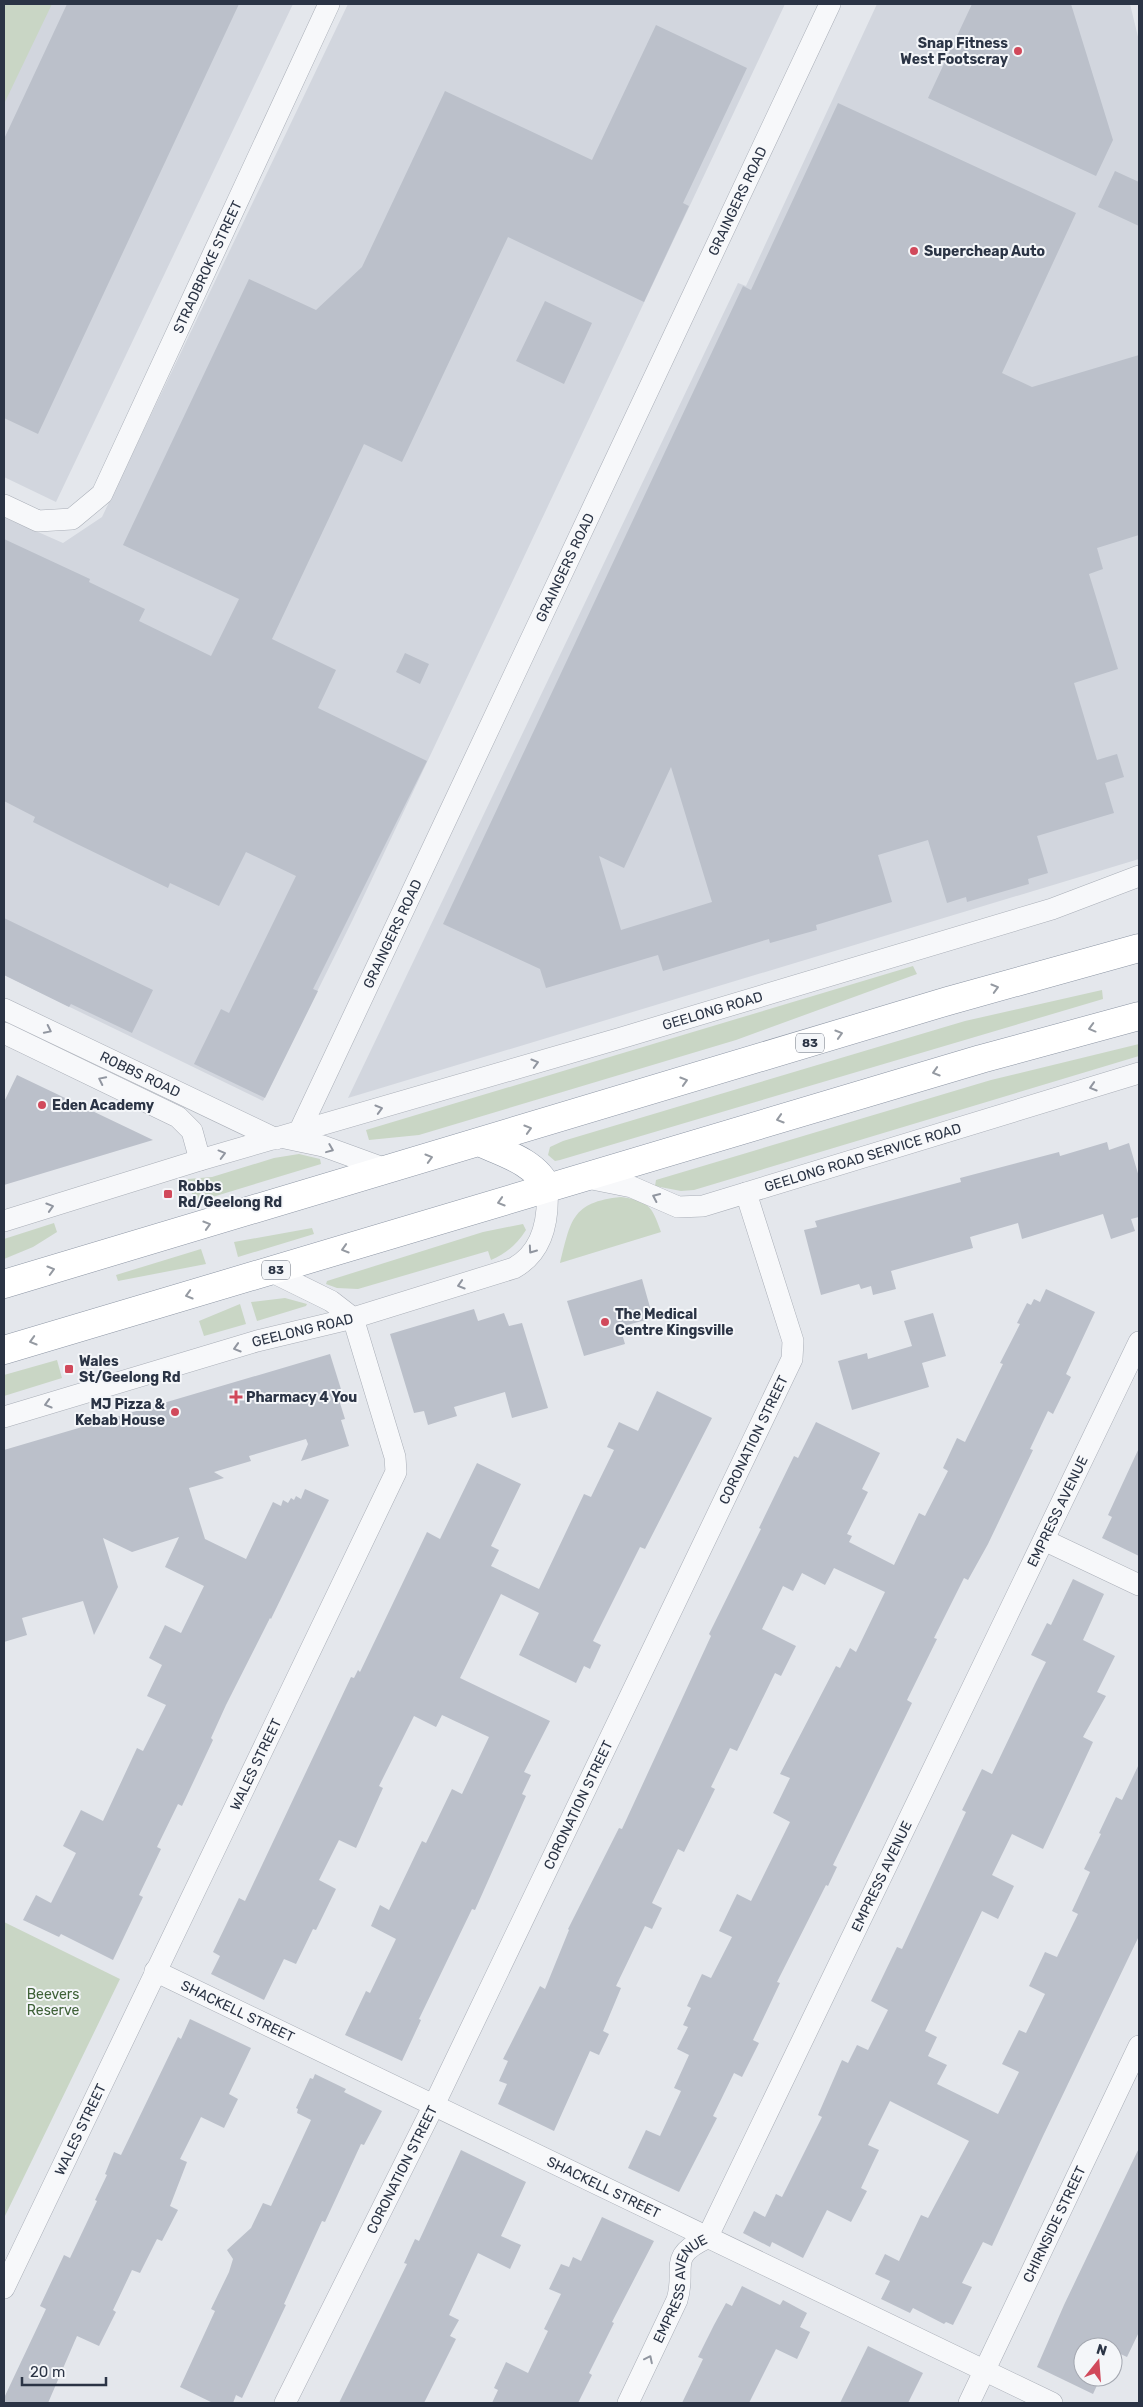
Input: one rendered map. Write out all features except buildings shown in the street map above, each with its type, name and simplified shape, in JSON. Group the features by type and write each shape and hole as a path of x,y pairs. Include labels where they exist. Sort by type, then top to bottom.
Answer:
{"highway":[{"name":"83","path":"4,1284 482,1143 948,1001 1139,948"},
{"name":"83","path":"4,1350 980,1059 1139,1016"},
{"path":"482,1143 527,1165 543,1179 547,1188"}],"street":[{"name":"STRADBROKE STREET","path":"4,505 38,521 72,519 102,494 329,4"},
{"name":"GRAINGERS ROAD","path":"286,1136 830,4"},
{"name":"GEELONG ROAD","path":"4,1221 200,1160 1052,909 1139,876"},
{"name":"ROBBS ROAD","path":"4,1009 286,1136"},
{"name":"ROBBS ROAD","path":"4,1033 178,1117 192,1131 200,1160"},
{"name":"GEELONG ROAD SERVICE ROAD","path":"585,1178 627,1186 683,1208 703,1206 1139,1073"},
{"name":"GEELONG ROAD","path":"286,1136 323,1146 389,1170"},
{"name":"GEELONG ROAD","path":"4,1417 258,1341 353,1318 519,1266 532,1251 546,1226 548,1214 547,1188"},
{"name":"CORONATION STREET","path":"286,2403 434,2105 792,1359 793,1341 746,1194"},
{"path":"270,1271 331,1301 353,1318"},
{"name":"WALES STREET","path":"4,2288 396,1472 395,1457 353,1318"},
{"name":"EMPRESS AVENUE","path":"628,2403 677,2300 679,2290 678,2271 682,2259 689,2246 707,2238 1139,1342"},
{"path":"1044,1540 1139,1585"},
{"name":"SHACKELL STREET","path":"155,1971 1052,2403"},
{"name":"CHIRNSIDE STREET","path":"969,2403 1139,2046"}],"shaded area":[{"path":"4,4 293,4 56,502 4,477"},
{"path":"348,4 785,4 352,921 263,1101 4,975 4,517 63,543 102,517"},
{"path":"877,4 1130,4 1139,41 1139,859 348,1098 738,283 746,286"}],"green space":[{"path":"4,4 52,4 4,104"},
{"path":"913,966 917,974 736,1040 419,1135 369,1140 366,1130"},
{"path":"1102,990 1103,999 560,1160 555,1161 548,1155 550,1147 563,1141 965,1021"},
{"path":"1139,1044 1139,1056 694,1190 681,1191 655,1186 656,1180 991,1080"},
{"path":"299,1154 320,1159 321,1164 196,1202 187,1183 188,1179 212,1177 274,1158"},
{"path":"621,1197 638,1200 648,1206 655,1216 661,1232 560,1263 567,1236 576,1216 592,1204"},
{"path":"54,1223 57,1232 33,1247 4,1259 4,1239"},
{"path":"523,1224 526,1230 519,1240 507,1251 491,1260 488,1251 358,1289 337,1288 326,1284 327,1281 483,1232"},
{"path":"312,1228 314,1234 238,1257 234,1242"},
{"path":"201,1249 206,1264 118,1281 116,1275"},
{"path":"285,1298 307,1304 306,1306 257,1321 251,1302"},
{"path":"240,1304 246,1324 204,1336 199,1321"},
{"path":"57,1360 62,1378 4,1396 4,1375"},
{"name":"Beevers Reserve","path":"4,1922 120,1979 4,2218"}],"place":[{"name":"Snap Fitness West Footscray","path":"1018,51"},
{"name":"Supercheap Auto","path":"914,251"},
{"name":"Eden Academy","path":"42,1105"},
{"name":"Robbs Rd/Geelong Rd","path":"168,1194"},
{"name":"The Medical Centre Kingsville","path":"605,1322"},
{"name":"Wales St/Geelong Rd","path":"69,1369"},
{"name":"Pharmacy 4 You","path":"236,1397"},
{"name":"MJ Pizza & Kebab House","path":"175,1412"}]}
